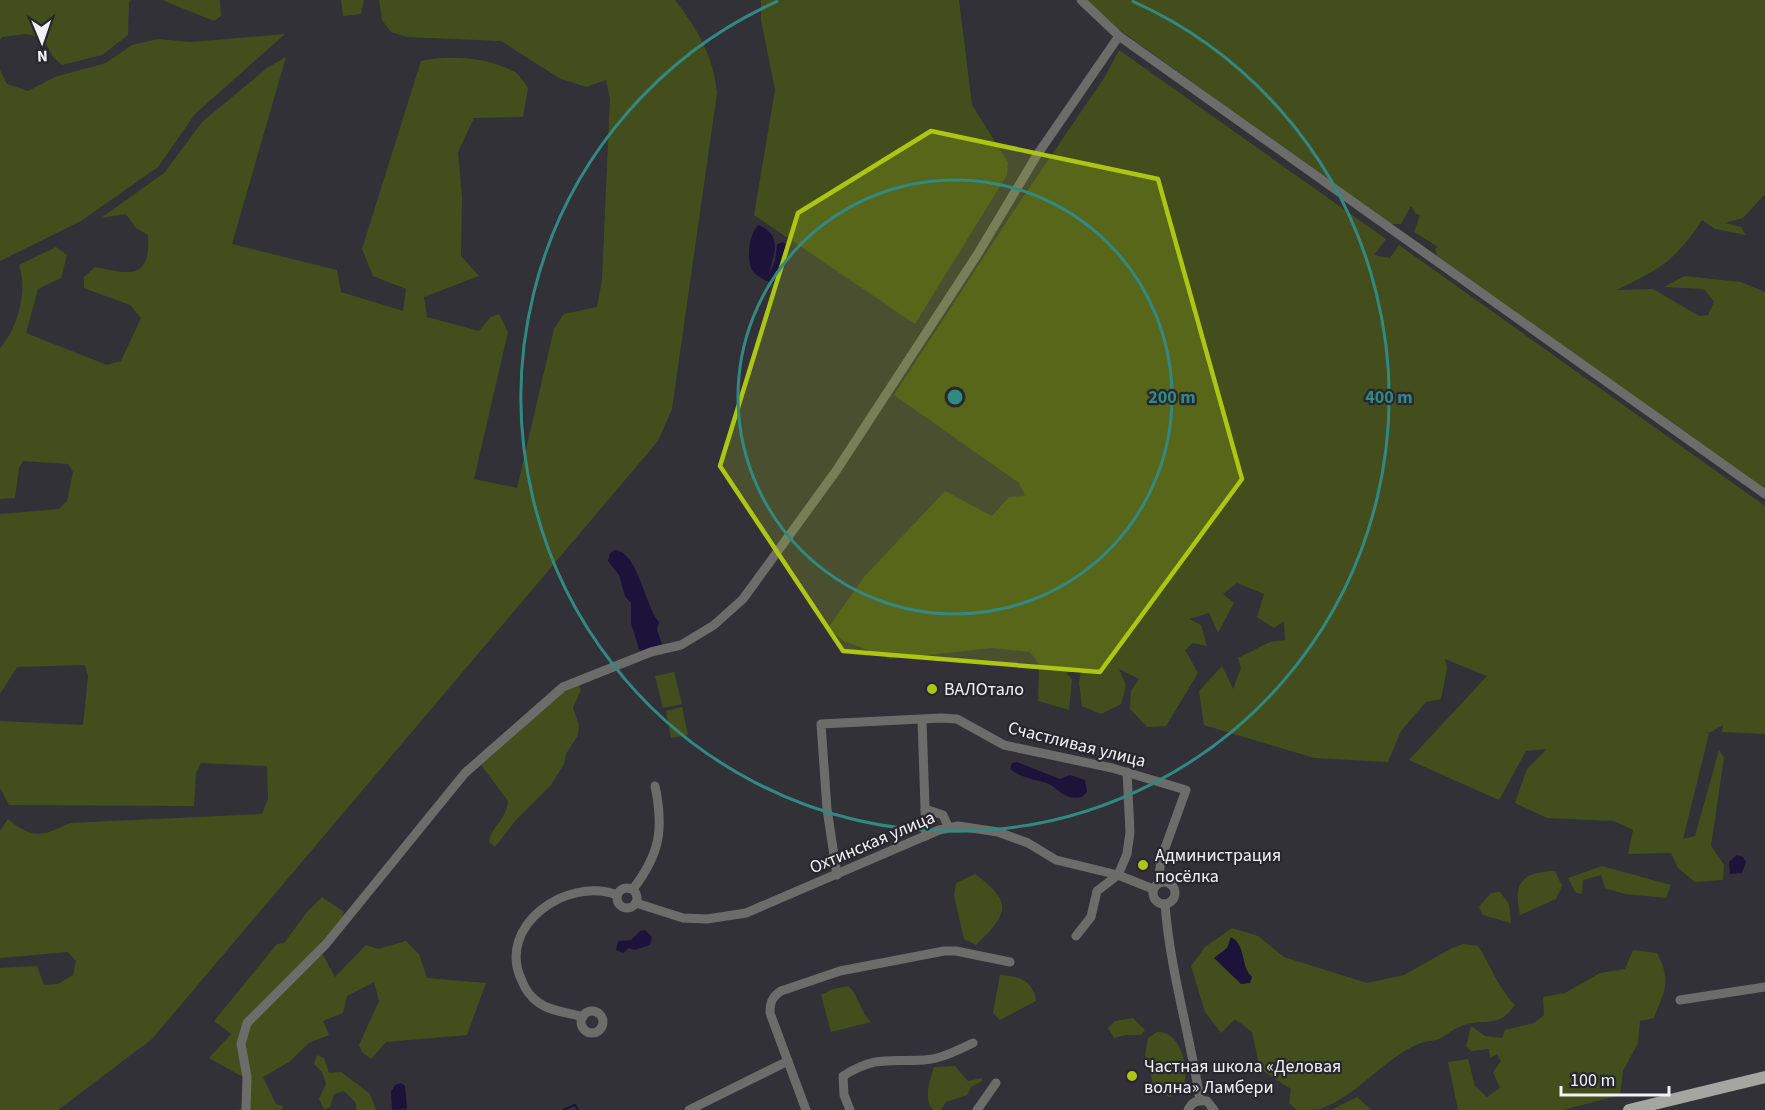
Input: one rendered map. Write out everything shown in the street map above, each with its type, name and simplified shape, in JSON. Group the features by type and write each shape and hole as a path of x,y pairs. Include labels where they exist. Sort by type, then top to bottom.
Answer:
{"main road":[{"path":"1629,1110 1765,1077"}],"street":[{"path":"1081,0 1119,36 1765,494"},
{"path":"246,1108 247,1077 241,1044 247,1023 326,944 465,773 563,687 651,652 681,645 714,625 743,599 841,464 977,255 1037,155 1119,36"},
{"name":"Счастливая улица","path":"837,875 827,809 821,724 957,719 1004,745 1127,772 1186,790 1161,859 1159,876 1164,881"},
{"path":"922,720 926,836"},
{"path":"1076,936 1091,917 1097,891 1118,875 1127,854 1130,832 1127,772"},
{"path":"636,903 637,894 633,890 651,862 658,844 661,825 655,786"},
{"path":"925,809 943,815 948,826"},
{"name":"Охтинская улица","path":"633,890 623,888 617,896 617,903 626,909 632,908 636,903 683,918 725,918 746,913 948,826 998,832 1028,843 1056,860 1118,875 1154,889"},
{"path":"1164,881 1169,883 1175,891 1171,901 1165,903 1156,901 1153,897 1154,889 1164,881"},
{"name":"Охтинская улица","path":"583,1017 559,1012 539,1003 531,995 518,974 515,962 517,948 526,923 557,900 591,891 617,896"},
{"path":"1165,903 1172,969 1187,1029 1200,1100"},
{"path":"806,1110 773,1023 770,1004 782,991 840,971 944,951 956,951 1010,962"},
{"path":"1680,1000 1765,987"},
{"path":"849,1110 844,1095 843,1076 855,1069 889,1059 937,1058 973,1043"},
{"path":"689,1110 788,1061"},
{"path":"977,1110 996,1083"},
{"path":"1188,1110 1193,1102 1200,1100 1207,1101 1214,1110"}],"highlighted area":[{"path":"931,131 1158,179 1242,479 1100,672 843,651 720,466 798,213"}],"green space":[{"path":"0,0 131,0 128,35 102,55 62,65 53,57 43,38 26,34 2,37 0,40"},
{"path":"162,0 220,0 221,16 214,21"},
{"path":"341,0 364,0 361,14 343,16"},
{"path":"379,0 675,0 683,11 708,55 717,93 672,409 658,441 152,1039 58,1110 0,1110 0,968 37,966 44,985 58,984 73,975 76,961 68,952 0,958 0,831 8,819 24,830 38,834 70,823 262,814 268,799 267,766 201,763 196,773 194,806 9,805 0,788 0,721 83,725 88,676 85,665 17,667 0,694 0,514 59,509 67,501 73,472 68,464 23,461 19,468 15,498 0,499 0,348 12,330 20,308 22,275 19,265 56,247 67,255 61,278 38,289 26,333 107,365 121,361 141,318 130,305 84,288 84,277 95,267 128,272 142,267 148,250 148,235 136,228 126,214 101,218 164,173 202,122 267,68 286,57 232,244 337,270 341,292 403,311 406,289 373,276 362,249 421,61 467,58 502,66 513,71 528,88 523,117 474,118 458,152 462,197 461,256 479,276 424,297 427,317 479,331 491,317 499,314 508,332 474,479 517,488 554,329 564,314 597,307 602,280 610,99 606,80 586,87 559,78 501,41 407,37 391,32 382,20"},
{"path":"761,0 959,0 972,105 1008,162 1007,175 915,324 754,215 775,90 761,20"},
{"path":"1085,0 1765,0 1765,194 1743,218 1725,223 1741,227 1746,235 1715,229 1702,220 1683,246 1666,262 1617,290 1653,289 1699,316 1708,315 1714,302 1704,289 1664,287 1685,276 1741,282 1765,292 1765,491 1437,256 1435,249 1438,247 1414,232 1420,215 1416,214 1411,206 1401,224 1389,224 1106,20"},
{"path":"285,34 195,114 158,167 81,221 0,261 0,70 7,84 28,91 55,77 106,63 132,45 158,39 191,42"},
{"path":"1119,50 1386,239 1374,255 1390,258 1399,245 1765,506 1765,734 1722,732 1723,725 1709,733 1705,731 1709,734 1683,839 1695,836 1719,750 1724,758 1711,846 1724,865 1723,880 1695,882 1678,868 1671,853 1628,854 1633,830 1614,821 1547,818 1515,803 1527,769 1547,749 1526,751 1499,800 1409,760 1487,676 1445,659 1447,668 1441,699 1426,702 1401,731 1388,762 1314,758 1204,725 1199,691 1222,666 1233,689 1241,668 1238,658 1270,642 1285,640 1284,621 1274,628 1257,617 1264,594 1237,583 1223,594 1234,603 1218,633 1209,613 1189,619 1201,625 1207,646 1193,643 1185,650 1198,673 1166,726 1147,727 1130,709 1131,691 1139,679 1119,669 1126,686 1121,704 1101,714 1082,706 1079,683 1081,669 1066,673 1072,679 1069,710 1038,701 1039,664 1030,652 993,648 890,659 842,640 828,628 864,577 945,491 992,516 1009,497 1025,496 1019,483 894,395 1013,212 1106,75"},
{"path":"674,672 682,704 663,708 655,676"},
{"path":"579,685 581,690 573,708 579,725 578,735 566,754 564,764 551,785 516,820 495,847 489,842 493,831 505,813 508,801 481,765 562,693"},
{"path":"682,707 688,735 671,738 666,711"},
{"path":"1602,866 1671,885 1666,898 1625,894 1605,888 1601,875 1583,880 1582,894 1576,893 1568,878"},
{"path":"1555,871 1562,886 1556,899 1520,915 1518,895 1522,881 1534,874"},
{"path":"975,874 996,892 1001,900 1002,908 995,924 976,945 964,939 954,896 956,883"},
{"path":"1500,892 1509,904 1511,923 1483,915 1479,907 1491,893"},
{"path":"322,897 344,912 342,918 318,946 335,977 366,945 378,949 406,941 419,954 427,978 486,983 467,1035 386,1042 371,1059 362,1052 359,1045 379,1001 374,982 347,996 343,1013 323,1021 329,1035 309,1043 289,1062 263,1077 276,1104 283,1106 281,1110 237,1110 244,1107 243,1077 209,1058 231,1034 214,1021 277,944 284,943 307,912"},
{"path":"1232,928 1258,936 1284,957 1367,983 1404,975 1463,944 1478,946 1499,984 1515,1005 1502,1018 1456,1028 1439,1039 1423,1042 1407,1050 1334,1103 1320,1109 1297,1110 1289,1103 1291,1089 1260,1069 1252,1032 1235,1019 1221,1033 1205,1012 1191,966 1205,947"},
{"path":"1633,950 1657,953 1666,979 1654,1018 1640,1021 1638,1043 1623,1071 1620,1095 1563,1110 1458,1110 1448,1062 1468,1059 1475,1086 1487,1097 1500,1088 1493,1072 1501,1061 1497,1054 1490,1058 1489,1049 1471,1051 1466,1046 1471,1026 1485,1036 1502,1038 1505,1030 1534,1023 1544,1015 1543,997 1565,993 1600,973 1625,969"},
{"path":"1000,975 1019,978 1029,984 1036,1001 1000,1020 993,1013"},
{"path":"848,986 871,1022 831,1032 821,995 833,989"},
{"path":"1133,1018 1145,1030 1141,1035 1114,1038 1108,1028 1115,1021"},
{"path":"1157,1032 1172,1037 1182,1052 1184,1062 1183,1088 1170,1097 1155,1090 1145,1055 1148,1038"},
{"path":"317,1055 324,1058 329,1073 341,1072 370,1094 376,1110 357,1110 355,1102 344,1091 334,1094 330,1107 324,1109 319,1099 326,1084 322,1072 314,1064"},
{"path":"955,1066 968,1081 982,1078 982,1081 971,1087 967,1095 946,1102 941,1110 933,1110 928,1095 934,1067"},
{"path":"1357,1097 1371,1110 1331,1110"}],"shaded area":[{"path":"759,225 767,230 774,240 775,246 769,274 775,261 777,244 783,242 791,247 775,284 756,275 750,265 751,239"},
{"path":"615,550 623,553 635,569 659,622 657,630 662,644 641,651 639,649 631,623 631,603 625,596 619,575 608,561 610,553"},
{"path":"1017,762 1060,779 1070,775 1085,780 1087,792 1082,797 1075,798 1064,795 1048,784 1022,776 1010,769 1012,763"},
{"path":"1737,855 1743,857 1746,862 1742,873 1730,874 1729,862"},
{"path":"645,930 652,937 650,945 634,950 629,948 623,953 616,950 618,941 631,940 640,931"},
{"path":"1231,937 1242,951 1246,967 1252,977 1250,983 1241,984 1214,958 1227,948"},
{"path":"401,1083 405,1086 407,1109 392,1110 391,1092 395,1085"}],"waterway":[{"path":"563,1110 575,1105 578,1110"}],"place":[{"name":"ВАЛОтало","path":"932,689"},
{"name":"Администрация посёлка","path":"1143,865"},
{"name":"Частная школа «Деловая волна» Ламбери","path":"1132,1076"}]}
